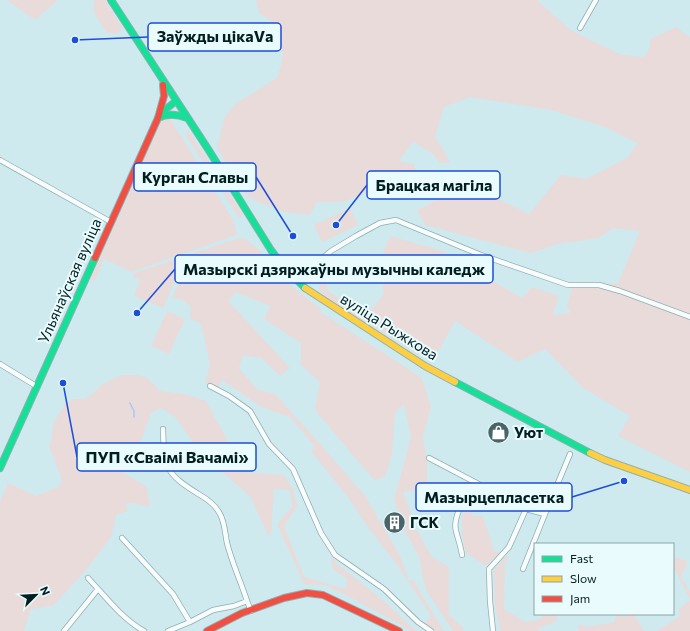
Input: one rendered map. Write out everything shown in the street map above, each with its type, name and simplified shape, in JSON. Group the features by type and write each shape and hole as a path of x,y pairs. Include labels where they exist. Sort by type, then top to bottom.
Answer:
{"main road":[{"name":"вуліца Рыжкова","path":"111,0 271,250 296,280 307,290 425,366 605,460 690,490"},
{"name":"Ульянаўская вуліца","path":"0,468 158,118 164,92 162,80"},
{"path":"162,104 171,99 176,101"},
{"path":"158,118 176,101"},
{"path":"158,118 168,114 175,114 187,118"},
{"path":"207,631 242,613 284,598 307,593 324,594 399,631"}],"street":[{"path":"580,28 596,0"},
{"path":"0,160 111,222"},
{"path":"296,280 331,251 380,223 396,220 481,255 568,285 598,285 620,291 690,317"},
{"path":"0,364 36,386"},
{"path":"210,386 229,396 250,411 269,444 293,469 321,533 335,555 384,589 418,622 432,631"},
{"path":"163,429 163,453 167,466 173,477 208,500 220,513 227,544 250,611"},
{"path":"535,543 570,454"},
{"path":"429,458 526,509 545,514"},
{"path":"462,555 455,529 459,509 475,482"},
{"path":"493,631 489,569 509,547 526,509"},
{"path":"122,538 173,594 190,622"},
{"path":"523,570 533,548"},
{"path":"88,578 122,614 144,631"},
{"path":"64,631 98,590"},
{"path":"168,631 213,610 234,606 247,601"}],"shaded area":[{"path":"7,0 58,0 35,20"},
{"path":"94,0 105,0 122,27 120,32 115,34 106,32 94,13"},
{"path":"256,0 537,0 572,31 622,55 644,57 650,47 650,39 676,27 690,37 690,472 618,436 630,416 583,388 545,349 518,362 455,321 439,350 425,358 339,306 319,290 321,273 325,276 328,291 366,316 384,294 382,264 384,249 391,236 442,251 522,298 532,287 559,296 553,315 570,313 567,305 572,287 618,283 640,231 613,228 599,238 557,244 531,253 425,225 417,210 435,201 474,187 529,214 561,175 586,179 627,158 638,143 602,126 551,110 470,97 444,107 435,136 450,162 440,163 432,153 413,142 399,161 414,164 416,170 391,183 343,202 317,202 310,215 284,212 246,195 217,148 224,118 235,104 277,78 281,65 283,53 272,36 272,22 259,13"},
{"path":"169,117 233,220 237,233 236,235 132,272 104,259 94,282 91,279 161,122 163,119"},
{"path":"188,130 243,215 239,218 185,134"},
{"path":"350,208 358,225 322,242 314,225"},
{"path":"239,238 251,243 284,279 321,309 320,312 422,378 431,407 423,437 427,462 427,489 403,492 416,529 432,557 449,567 449,615 464,628 462,631 453,631 425,588 419,557 403,527 394,500 411,437 404,404 395,413 392,455 385,477 374,480 315,410 320,382 301,365 301,343 264,319 270,306 236,292 228,301 290,368 280,376 261,358 243,355 239,368 258,390 275,394 366,497 400,556 409,581 413,580 444,631 436,631 424,623 431,616 398,566 367,526 350,500 311,451 314,446 291,418 260,406 222,380 218,388 205,383 210,365 200,323 190,319 191,307 181,299 172,298 183,273 179,271 163,308 134,296 140,280 133,277 135,273"},
{"path":"167,311 185,319 169,354 151,346"},
{"path":"122,375 138,375 146,377 161,391 184,394 206,401 235,454 242,472 284,475 293,489 297,506 284,526 304,577 346,589 347,579 333,569 330,554 336,563 385,602 416,631 411,631 346,595 324,585 304,584 277,524 292,507 290,490 274,489 271,534 268,535 250,496 199,450 175,417 161,408 151,413 139,446 159,450 154,467 126,457 119,470 147,487 150,507 132,503 125,504 128,511 116,515 111,537 86,570 53,606 31,609 24,631 0,631 0,501 8,483 36,496 59,486 62,480 49,446 53,424 65,404 73,399 84,399 92,394 102,384"},
{"path":"473,500 472,516 483,516 494,551 501,552 486,566 466,553 462,535 462,516"},
{"path":"510,552 505,565 504,609 525,622 541,619 542,615 557,615 557,621 539,628 539,631 501,631 495,608 494,570"},
{"path":"674,557 688,561 681,577 690,591 690,599 674,568"},
{"path":"690,600 690,631 656,631 679,617 679,609"},
{"path":"617,615 635,615 644,631 578,631 579,624 587,627 614,622"}],"waterway":[{"path":"130,403 134,411 134,417"}],"traffic: fast":[{"path":"111,0 208,149 271,250 284,267 305,288"},
{"path":"159,117 176,101"},
{"path":"158,118 165,115 187,118"},
{"path":"0,468 95,258"},
{"path":"455,382 590,453"}],"traffic: slow":[{"path":"305,288 425,366 455,382"},
{"path":"590,453 605,460 690,490"}],"traffic: jam":[{"path":"95,258 158,118 164,96 163,85"},
{"path":"207,631 242,613 284,598 307,593 323,595 399,631"}],"place":[{"name":"Заўжды цікаVа","path":"75,40"},
{"name":"Брацкая магіла","path":"336,225"},
{"name":"Курган Славы","path":"293,236"},
{"name":"Мазырскі дзяржаўны музычны каледж","path":"137,313"},
{"name":"ПУП «Сваімі Вачамі»","path":"63,383"},
{"name":"Уют","path":"499,433"},
{"name":"Мазырцепласетка","path":"624,481"},
{"name":"ГСК","path":"395,523"}]}
